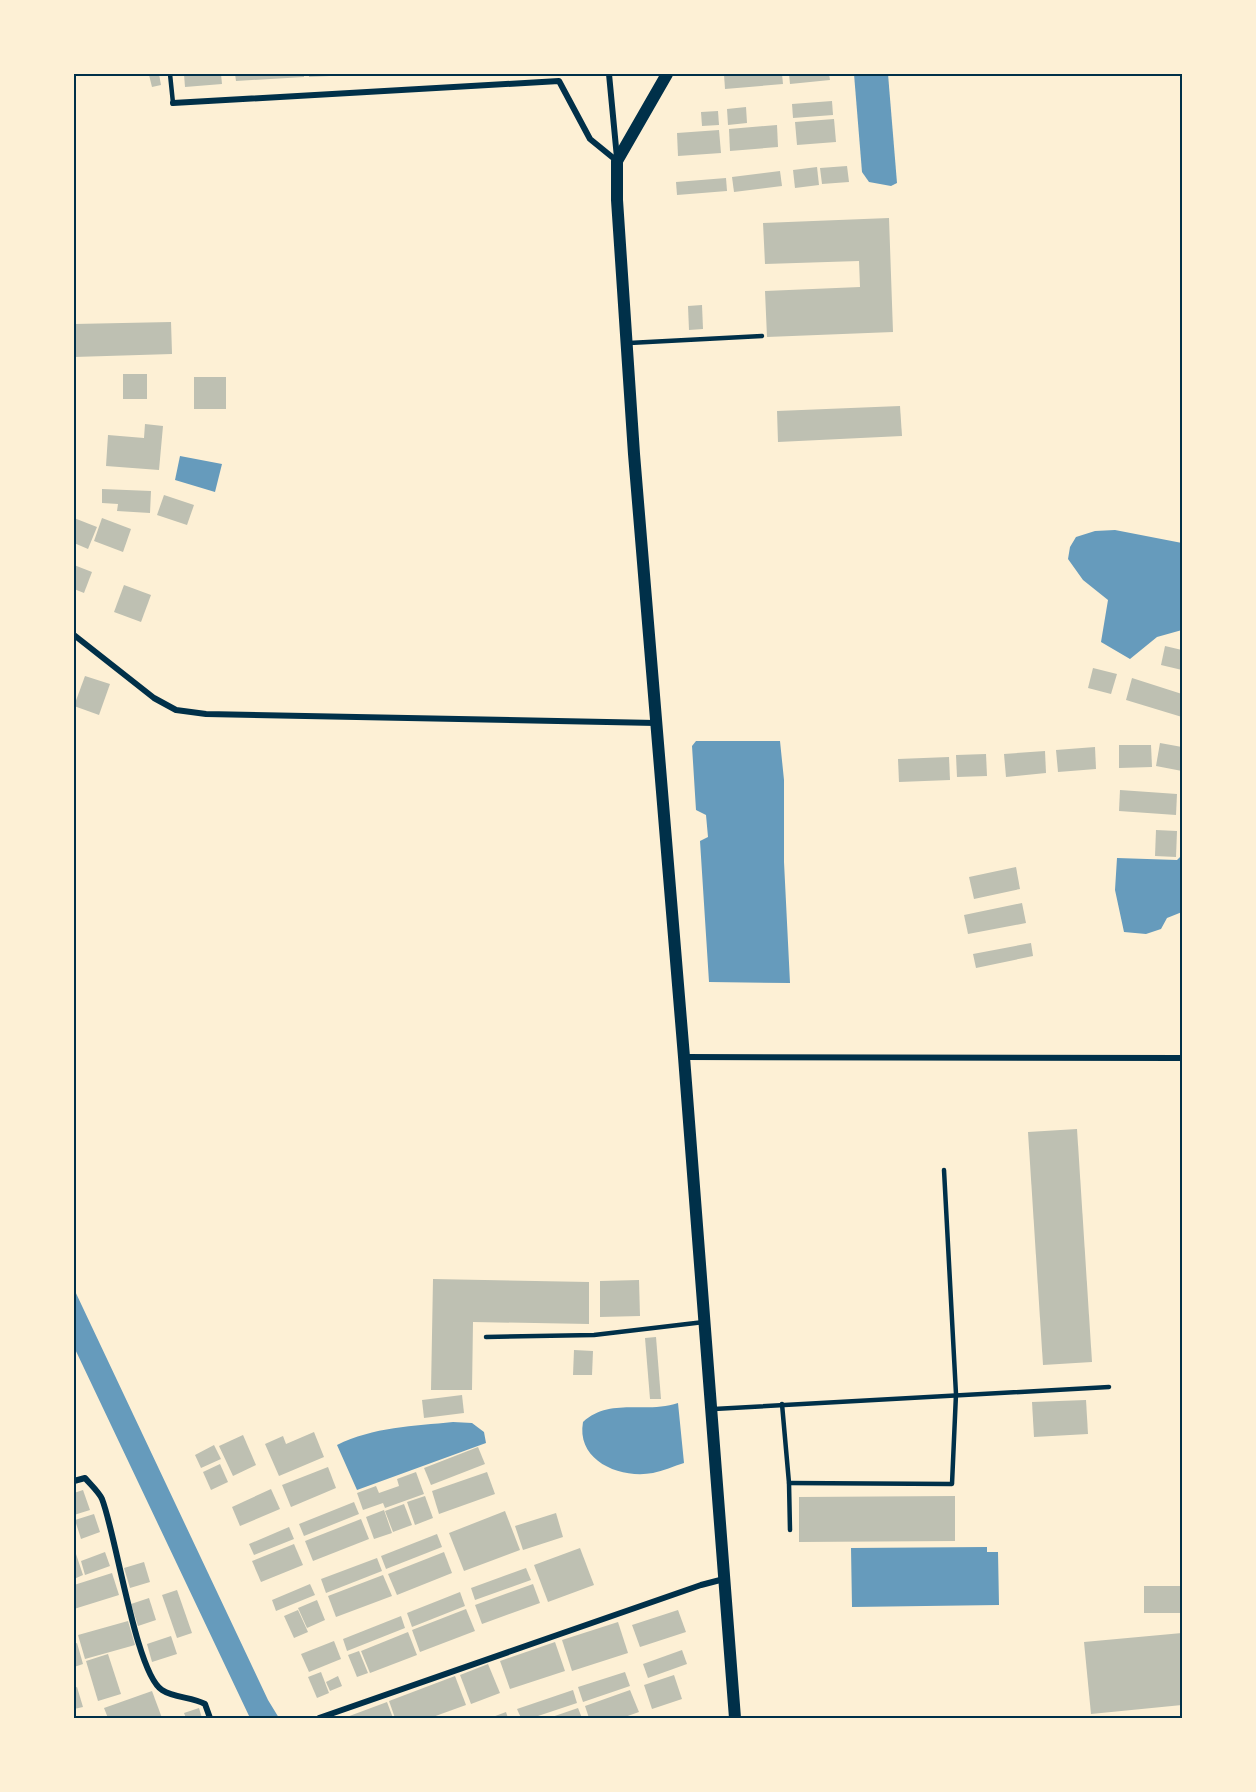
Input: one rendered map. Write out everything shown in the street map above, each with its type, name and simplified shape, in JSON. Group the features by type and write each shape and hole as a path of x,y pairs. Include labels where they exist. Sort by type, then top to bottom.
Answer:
{"main road":[{"path":"667,74 617,161 617,200 626,343 735,1719"}],"street":[{"path":"609,74 617,161"},
{"path":"173,103 559,81 590,139 617,161"},
{"path":"74,635 154,698 176,710 206,714 656,723"},
{"path":"684,1057 1182,1058"},
{"path":"74,1481 85,1478 102,1497 132,1621 152,1681 163,1691 194,1698 205,1704 210,1719"},
{"path":"319,1719 700,1585 724,1579"}],"lane":[{"path":"170,74 173,103"},
{"path":"626,343 762,336"},
{"path":"789,1483 952,1484 956,1394 944,1170"},
{"path":"486,1337 594,1335 704,1322"},
{"path":"711,1409 1109,1387"},
{"path":"782,1404 789,1483 790,1530"}],"water":[{"path":"854,74 888,74 897,183 891,186 869,182 862,172"},
{"path":"180,456 222,464 215,492 175,480"},
{"path":"1115,530 1182,543 1182,630 1157,637 1130,659 1101,642 1108,600 1083,580 1068,559 1070,547 1076,537 1095,531"},
{"path":"696,741 780,741 784,780 784,862 790,983 709,982 700,841 708,837 706,815 696,810 692,746"},
{"path":"1182,855 1182,912 1167,918 1161,929 1146,934 1124,932 1115,890 1117,858 1177,860"},
{"path":"74,1289 268,1700 279,1718 250,1718 74,1347"},
{"path":"678,1403 684,1463 653,1473 627,1473 603,1464 593,1457 586,1447 583,1422 594,1414 616,1408 666,1406"},
{"path":"453,1422 472,1423 484,1432 486,1443 357,1490 337,1445 379,1431"},
{"path":"987,1547 987,1552 998,1552 999,1605 852,1607 851,1548"}],"building":[{"path":"159,74 161,85 152,87 149,75"},
{"path":"184,74 221,74 222,84 185,87"},
{"path":"235,74 304,74 304,77 236,81"},
{"path":"309,74 329,74 330,76 309,77"},
{"path":"724,74 782,74 783,84 725,89"},
{"path":"789,74 829,74 830,80 790,84"},
{"path":"832,101 833,115 793,118 792,104"},
{"path":"746,107 747,123 728,125 727,109"},
{"path":"718,111 719,125 702,126 701,112"},
{"path":"834,119 836,142 797,145 795,122"},
{"path":"777,125 778,147 730,151 729,129"},
{"path":"719,130 721,153 678,156 677,133"},
{"path":"847,166 849,182 822,184 820,168"},
{"path":"817,167 819,185 795,188 793,170"},
{"path":"780,171 782,186 734,192 732,177"},
{"path":"726,178 727,191 677,195 676,182"},
{"path":"889,218 893,332 767,337 765,291 860,287 859,261 765,264 763,223"},
{"path":"702,305 703,329 689,330 688,306"},
{"path":"171,322 172,354 74,357 74,324"},
{"path":"123,374 147,374 147,399 123,399"},
{"path":"194,377 226,377 226,409 194,409"},
{"path":"900,406 902,436 778,442 777,411"},
{"path":"145,424 163,426 159,470 106,466 108,435 144,438"},
{"path":"102,489 151,491 150,513 117,511 118,504 102,503"},
{"path":"164,495 194,505 187,525 157,515"},
{"path":"74,518 97,527 88,549 74,543"},
{"path":"102,518 131,529 123,552 94,541"},
{"path":"74,565 92,572 84,593 74,589"},
{"path":"124,585 151,595 141,622 114,612"},
{"path":"1165,646 1182,650 1182,670 1161,665"},
{"path":"1093,668 1117,674 1111,694 1088,688"},
{"path":"85,676 110,684 99,715 74,706"},
{"path":"1132,678 1182,694 1182,717 1126,700"},
{"path":"1160,743 1182,747 1182,771 1156,766"},
{"path":"1119,745 1151,745 1152,767 1119,768"},
{"path":"1095,747 1096,769 1058,772 1056,750"},
{"path":"1045,751 1046,773 1006,777 1004,754"},
{"path":"986,754 987,776 957,777 956,755"},
{"path":"949,757 950,780 899,782 898,759"},
{"path":"1120,790 1177,794 1176,815 1119,811"},
{"path":"1156,830 1177,831 1176,857 1155,856"},
{"path":"1016,867 1020,889 974,899 969,877"},
{"path":"1022,903 1026,923 968,934 964,915"},
{"path":"1031,943 1033,956 976,968 973,954"},
{"path":"1077,1129 1092,1362 1043,1365 1028,1132"},
{"path":"433,1279 589,1282 589,1324 473,1322 472,1390 431,1390"},
{"path":"639,1280 640,1316 600,1317 600,1281"},
{"path":"656,1337 661,1399 650,1399 645,1338"},
{"path":"574,1350 593,1351 592,1375 573,1375"},
{"path":"462,1395 464,1413 424,1418 422,1400"},
{"path":"1086,1400 1088,1434 1034,1437 1032,1402"},
{"path":"314,1432 324,1457 279,1476 265,1444 283,1436 286,1444"},
{"path":"243,1435 256,1465 233,1476 219,1446"},
{"path":"214,1445 221,1459 201,1468 195,1455"},
{"path":"478,1447 485,1464 431,1485 424,1468"},
{"path":"220,1464 228,1482 211,1490 203,1472"},
{"path":"328,1467 336,1488 291,1507 282,1485"},
{"path":"416,1472 424,1494 385,1508 383,1503 363,1510 357,1493 376,1486 379,1493 399,1486 397,1479"},
{"path":"487,1472 495,1494 439,1514 432,1491"},
{"path":"271,1489 280,1509 240,1526 232,1507"},
{"path":"83,1490 90,1510 74,1515 74,1493"},
{"path":"425,1496 433,1518 415,1525 407,1502"},
{"path":"955,1496 955,1541 799,1542 799,1497"},
{"path":"354,1502 359,1514 304,1536 299,1524"},
{"path":"404,1504 412,1525 393,1532 385,1511"},
{"path":"384,1510 392,1533 374,1539 366,1517"},
{"path":"505,1511 520,1550 464,1571 449,1533"},
{"path":"556,1513 563,1537 523,1550 515,1526"},
{"path":"94,1514 100,1532 81,1539 75,1520"},
{"path":"361,1519 369,1539 313,1561 305,1541"},
{"path":"289,1527 294,1539 254,1555 249,1544"},
{"path":"437,1534 442,1547 386,1569 381,1556"},
{"path":"294,1544 303,1565 261,1582 252,1561"},
{"path":"580,1548 594,1585 548,1602 534,1565"},
{"path":"105,1552 110,1566 85,1575 81,1561"},
{"path":"444,1552 452,1573 397,1595 388,1574"},
{"path":"76,1554 83,1575 74,1579 74,1555"},
{"path":"377,1558 382,1571 326,1593 321,1579"},
{"path":"144,1562 150,1582 130,1588 124,1568"},
{"path":"526,1568 531,1580 475,1600 471,1588"},
{"path":"112,1573 119,1595 74,1609 74,1585"},
{"path":"383,1575 392,1596 336,1617 328,1596"},
{"path":"310,1584 315,1595 276,1611 272,1600"},
{"path":"533,1584 540,1603 482,1624 475,1605"},
{"path":"1144,1586 1182,1586 1182,1613 1144,1613"},
{"path":"177,1590 192,1633 177,1638 162,1595"},
{"path":"460,1592 465,1606 412,1627 407,1613"},
{"path":"149,1598 156,1620 138,1626 131,1604"},
{"path":"317,1600 325,1620 307,1628 298,1608"},
{"path":"466,1609 475,1631 420,1652 412,1630"},
{"path":"298,1610 308,1632 294,1638 284,1616"},
{"path":"678,1610 686,1632 640,1647 632,1625"},
{"path":"401,1616 405,1628 347,1651 343,1639"},
{"path":"128,1621 135,1645 85,1659 78,1635"},
{"path":"618,1622 628,1653 572,1671 562,1640"},
{"path":"408,1632 417,1655 370,1673 361,1651"},
{"path":"1182,1633 1182,1705 1091,1714 1084,1642"},
{"path":"171,1636 177,1654 152,1662 147,1644"},
{"path":"334,1641 341,1659 309,1672 301,1654"},
{"path":"555,1642 565,1671 510,1689 500,1661"},
{"path":"77,1643 83,1664 74,1667 74,1644"},
{"path":"682,1650 687,1664 648,1678 643,1664"},
{"path":"359,1651 368,1673 357,1677 348,1655"},
{"path":"108,1654 121,1694 98,1701 86,1661"},
{"path":"488,1664 500,1693 471,1704 460,1675"},
{"path":"321,1672 329,1693 317,1698 308,1677"},
{"path":"625,1672 630,1686 583,1702 578,1687"},
{"path":"674,1675 682,1699 652,1709 644,1685"},
{"path":"338,1676 342,1686 330,1691 326,1682"},
{"path":"455,1676 466,1705 430,1718 395,1718 389,1701"},
{"path":"77,1687 83,1707 74,1709 74,1688"},
{"path":"573,1690 577,1703 532,1718 521,1718 517,1709"},
{"path":"630,1690 639,1712 622,1718 589,1718 585,1706"},
{"path":"152,1691 162,1718 108,1718 104,1708"},
{"path":"387,1702 393,1718 344,1718"},
{"path":"199,1708 202,1718 186,1718 184,1713"},
{"path":"578,1708 582,1718 549,1718"},
{"path":"506,1712 508,1718 490,1718"}]}
